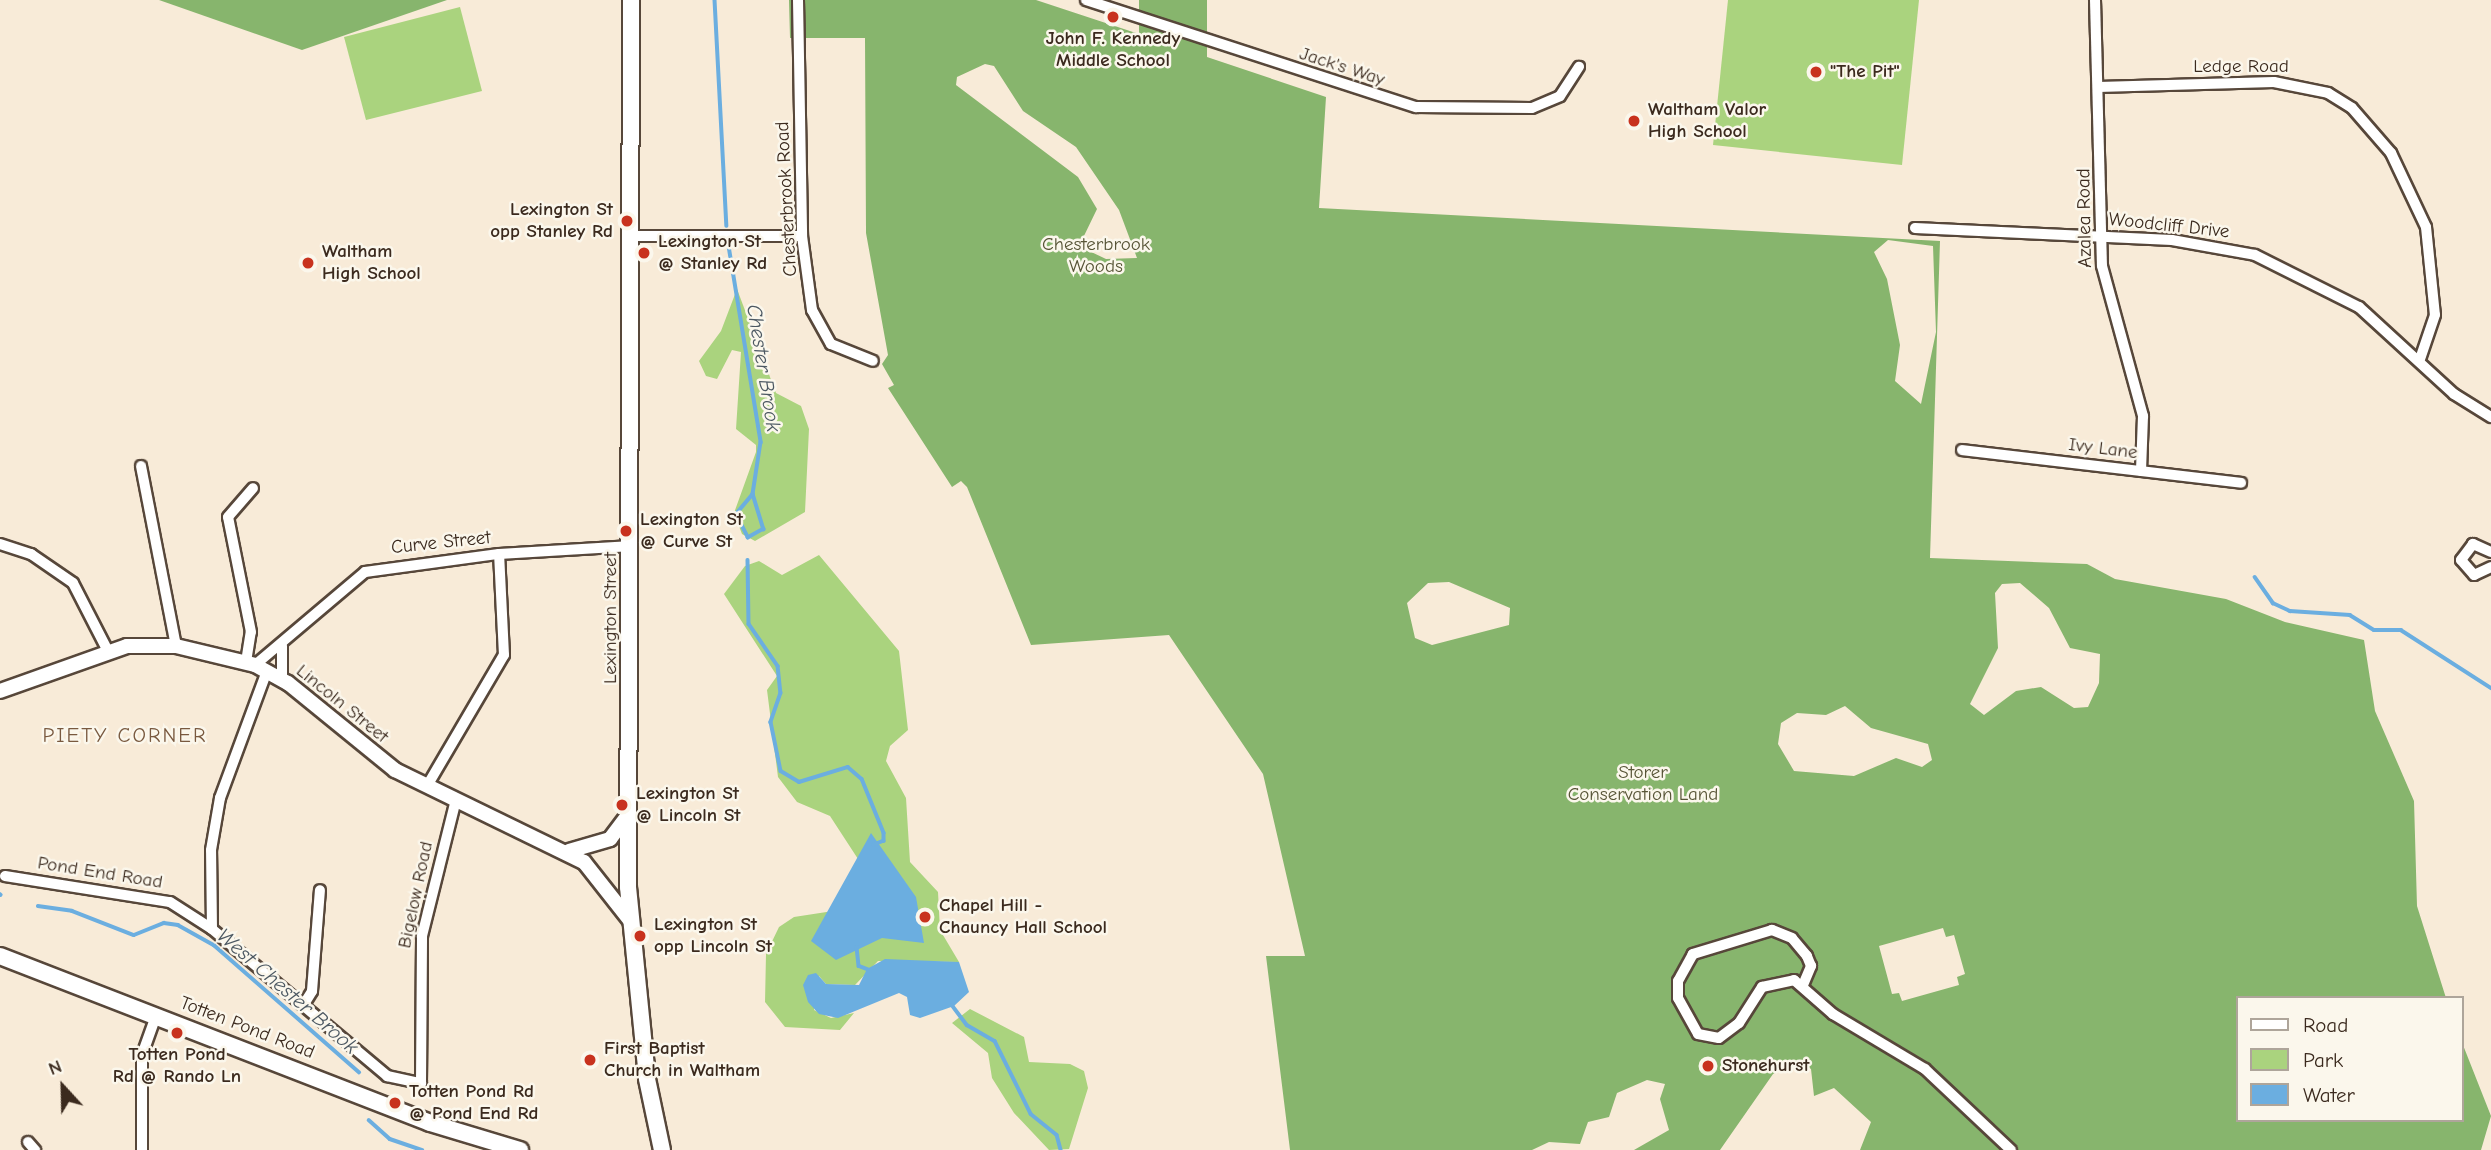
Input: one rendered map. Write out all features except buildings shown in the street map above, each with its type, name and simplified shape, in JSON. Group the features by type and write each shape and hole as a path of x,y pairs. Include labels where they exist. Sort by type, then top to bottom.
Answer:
{"main road":[{"name":"Lexington Street","path":"631,0 633,236 629,919 662,1150"},
{"name":"Totten Pond Road","path":"0,956 430,1122 520,1150"}],"street":[{"name":"Chesterbrook Road","path":"797,0 802,236 817,327 831,344 873,361"},
{"name":"Jack's Way","path":"1086,0 1416,107 1532,108 1560,96 1579,67"},
{"name":"Azalea Road","path":"2095,0 2102,237 2109,306 2143,416 2141,471"},
{"name":"Ledge Road","path":"2098,87 2274,82 2328,93 2352,108 2392,153 2426,227 2435,315 2420,359"},
{"name":"Woodcliff Drive","path":"1915,228 2209,245 2276,263 2350,301 2420,359 2454,394 2491,417"},
{"path":"633,236 802,236"},
{"name":"Ivy Lane","path":"1962,450 2241,483"},
{"path":"141,466 176,646"},
{"path":"212,929 211,850 220,799 256,666 228,517 253,488"},
{"path":"0,544 32,554 73,583 108,651"},
{"path":"2491,552 2473,544 2461,560 2474,575 2491,567"},
{"name":"Curve Street","path":"256,666 282,646 332,594 365,572 499,554 632,546"},
{"path":"427,786 504,655 499,554"},
{"name":"Lincoln Street","path":"0,691 108,651 176,646 256,666 282,680 376,757 427,786 569,851 597,873 629,919"},
{"path":"282,646 282,680"},
{"name":"Bigelow Road","path":"421,1083 422,936 456,800"},
{"path":"569,851 610,839 629,814"},
{"name":"Pond End Road","path":"5,876 150,896 212,929 387,1076 421,1083"},
{"path":"304,1004 312,990 320,890"},
{"path":"1803,985 1811,966 1807,956 1792,938 1772,930 1693,954 1678,981 1678,998 1698,1034 1718,1038 1738,1023 1762,986 1783,979 1803,985 1833,1014 1925,1069 2011,1150"},
{"path":"142,1150 142,1055 156,1016"}],"green space":[{"path":"159,0 447,0 302,50"},
{"name":"Storer Conservation Land","path":"789,0 1036,0 1139,34 1139,0 1207,0 1207,57 1326,97 1319,208 1940,241 1930,558 2087,564 2115,579 2226,599 2285,622 2364,640 2375,711 2414,801 2417,906 2445,996 2236,996 2236,1122 2463,1122 2463,1045 2491,1116 2481,1150 1860,1150 1871,1122 1834,1088 1814,1096 1811,1069 1798,1060 1773,1074 1720,1150 1634,1150 1669,1130 1660,1099 1665,1084 1647,1080 1617,1093 1609,1117 1588,1122 1580,1144 1549,1142 1532,1150 1290,1150 1266,956 1305,956 1263,774 1169,635 1031,645 967,487 961,481 952,487 888,388 894,385 882,364 888,355 866,233 865,38 790,38","holes":["985,64 994,66 1023,111 1076,147 1119,210 1137,258 1106,259 1085,249 1082,240 1097,209 1078,177 956,85 957,77","1888,240 1933,246 1936,332 1921,404 1895,381 1900,345 1887,279 1874,252","1449,582 1510,608 1509,625 1432,645 1415,638 1407,603 1428,583","2020,583 2049,608 2070,648 2100,654 2099,683 2088,707 2074,708 2041,687 2016,691 1984,715 1970,704 1998,648 1995,593 2002,584","1845,706 1871,728 1928,744 1932,760 1922,767 1896,758 1854,776 1794,771 1778,744 1781,723 1797,713 1826,715","1943,928 1946,937 1954,935 1965,974 1957,977 1959,985 1902,1001 1899,993 1892,994 1879,946"]},
{"name":"\"The Pit\"","path":"1728,0 1919,0 1902,165 1713,145"},
{"path":"460,7 482,91 366,120 344,37"},
{"path":"737,289 776,393 801,406 809,429 805,512 755,541 742,534 734,513 756,452 756,445 736,429 741,352 732,350 717,379 706,376 699,361 721,331"},
{"path":"819,555 899,651 908,730 890,746 886,761 906,798 910,862 938,892 940,930 959,962 878,961 855,985 826,984 819,976 814,1010 831,1018 854,1013 840,1030 785,1027 765,1002 766,954 779,927 794,917 833,911 858,859 830,816 797,802 778,777 767,690 777,676 724,594 745,566 759,561 782,575"},
{"path":"970,1009 1024,1037 1029,1062 1070,1064 1084,1071 1088,1088 1069,1149 1049,1150 1014,1113 992,1078 988,1053 952,1023"}],"water":[{"path":"871,833 916,897 924,943 882,938 836,960 811,941"},
{"path":"885,959 959,962 969,992 954,1006 920,1018 910,1015 907,997 899,993 838,1018 819,1014 808,1002 803,985 808,975 816,973 826,984 859,985 867,969"}],"waterway":[{"name":"Chester Brook","path":"715,0 727,226"},
{"name":"Chester Brook","path":"729,246 761,442 753,494 764,529 748,538 736,514 753,494"},
{"name":"Chester Brook","path":"748,560 749,624 778,666 781,693 771,722 781,771 799,782 848,767 862,779 884,833 884,841 874,845"},
{"path":"2255,577 2273,603 2290,611 2350,615 2374,630 2401,630 2491,688"},
{"name":"West Chester Brook","path":"38,906 72,911 134,935 164,923 178,925 214,945 359,1072"},
{"name":"Chester Brook","path":"857,947 859,966 870,970"},
{"name":"Chester Brook","path":"952,1005 967,1025 995,1041 1031,1114 1057,1135 1061,1150"},
{"name":"West Chester Brook","path":"369,1120 390,1139 422,1150"}],"place":[{"name":"John F. Kennedy Middle School","path":"1113,17"},
{"name":"\"The Pit\"","path":"1816,72"},
{"name":"Waltham Valor High School","path":"1634,121"},
{"name":"Lexington St opp Stanley Rd","path":"627,221"},
{"name":"Lexington St @ Stanley Rd","path":"644,253"},
{"name":"Waltham High School","path":"308,263"},
{"name":"Lexington St @ Curve St","path":"626,531"},
{"name":"Lexington St @ Lincoln St","path":"622,805"},
{"name":"Chapel Hill - Chauncy Hall School","path":"925,917"},
{"name":"Lexington St opp Lincoln St","path":"640,936"},
{"name":"Totten Pond Rd @ Rando Ln","path":"177,1033"},
{"name":"First Baptist Church in Waltham","path":"590,1060"},
{"name":"Stonehurst","path":"1708,1066"},
{"name":"Totten Pond Rd @ Pond End Rd","path":"395,1103"}],"district":[{"name":"PIETY CORNER","path":"125,735"}],"park label":[{"name":"Chesterbrook Woods","path":"1096,256"}]}
